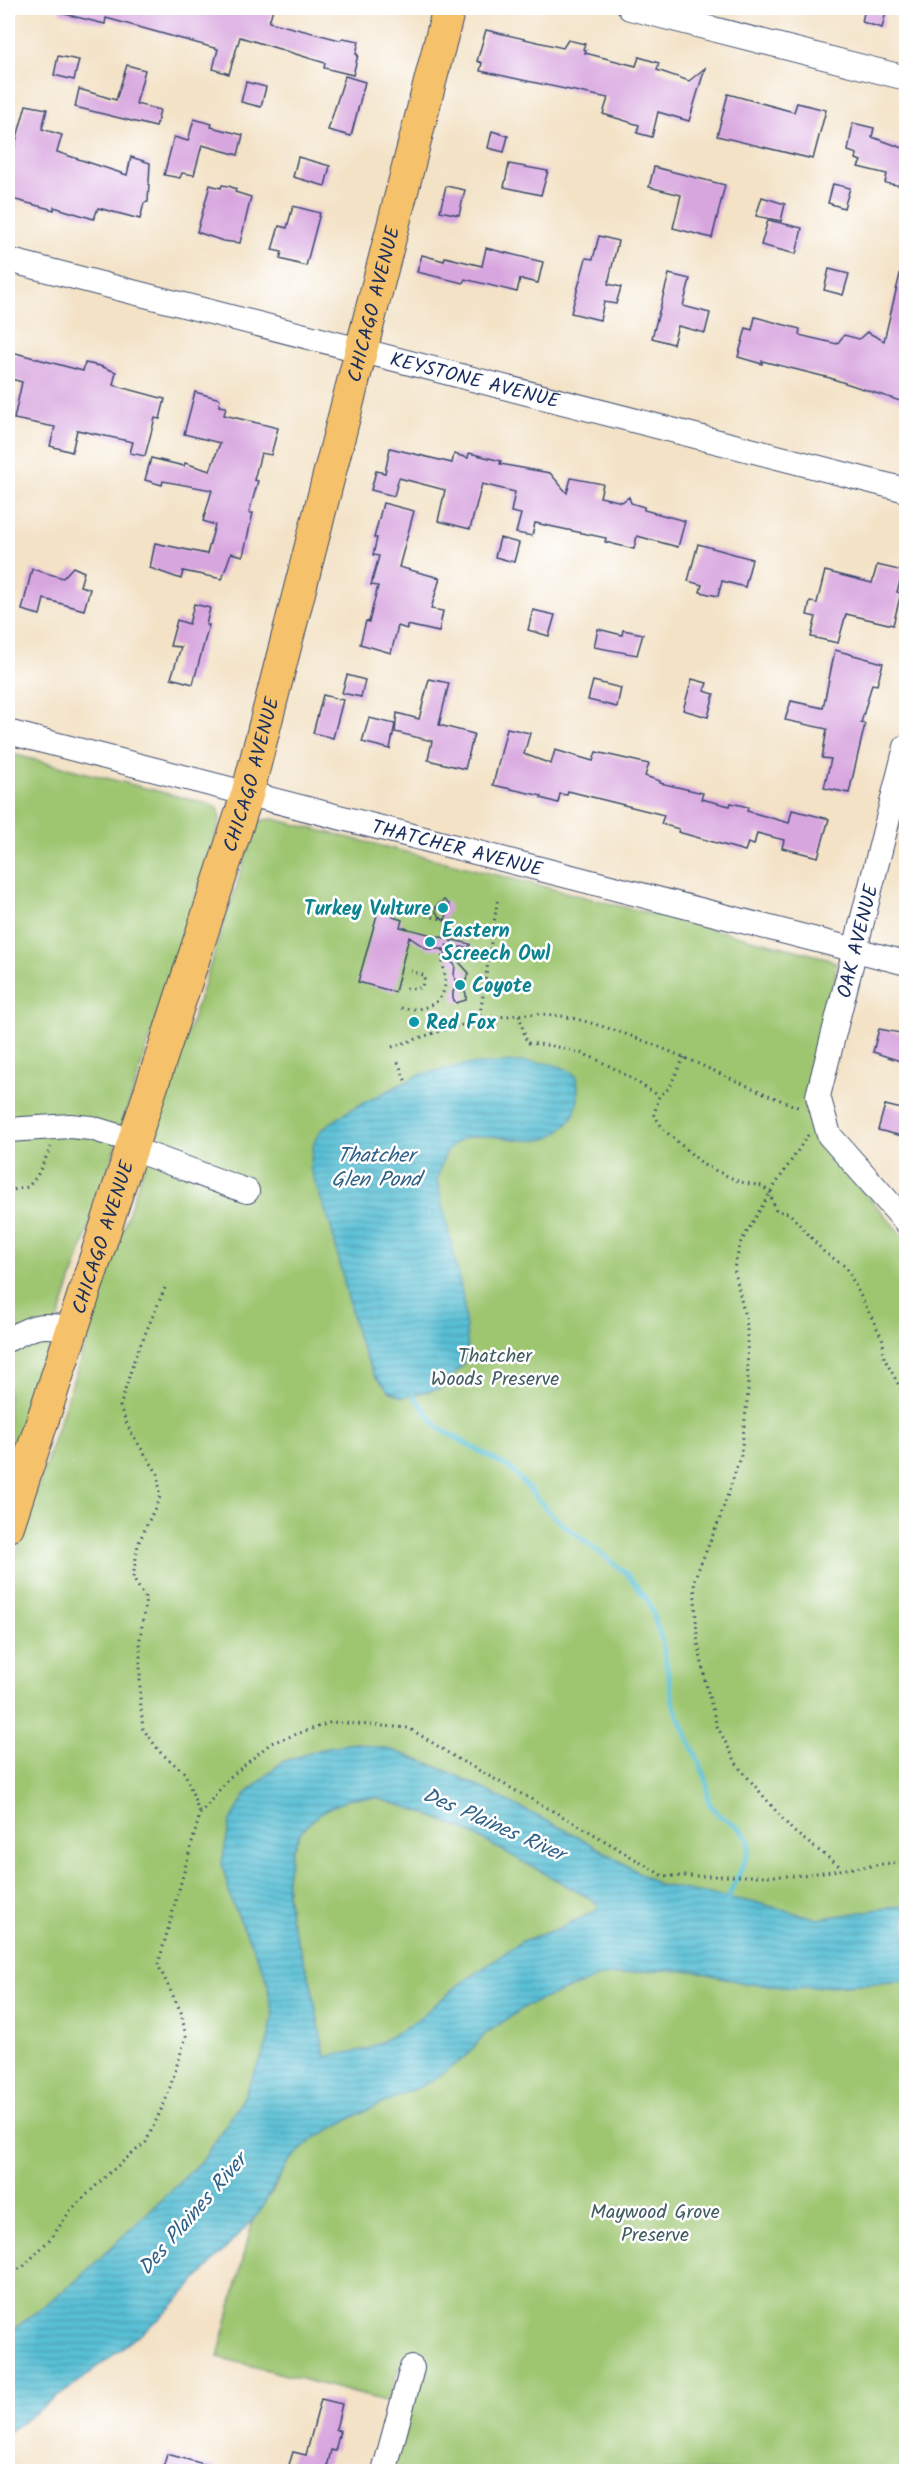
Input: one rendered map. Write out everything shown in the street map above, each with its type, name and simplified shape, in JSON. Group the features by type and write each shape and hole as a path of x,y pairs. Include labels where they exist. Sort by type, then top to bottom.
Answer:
{"main road":[{"name":"CHICAGO AVENUE","path":"8,1526 247,795 448,8"}],"street":[{"path":"630,8 906,78"},
{"name":"KEYSTONE AVENUE","path":"8,260 906,490"},
{"name":"THATCHER AVENUE","path":"8,732 906,963"},
{"name":"OAK AVENUE","path":"906,747 814,1111 829,1135 906,1222"},
{"path":"8,1130 63,1133 91,1128 201,1176 247,1191"},
{"path":"9,1339 34,1326 45,1324 72,1328"},
{"path":"384,2472 412,2368"}],"path":[{"path":"478,1021 498,897"},
{"path":"401,1008 412,1010 427,1008 437,1002 443,994 446,982 443,951 454,939 457,932 456,925 451,921 424,915"},
{"path":"406,987 416,989 422,987 424,983 424,976 411,970"},
{"path":"392,1047 453,1026 478,1021 541,1014 575,1018 628,1034 814,1111 741,1242 734,1268 747,1326 747,1403 741,1455 720,1518 694,1580 697,1637 717,1726 738,1766 793,1831 844,1869"},
{"path":"519,1015 527,1043 558,1045 596,1058 659,1096"},
{"path":"684,1057 669,1088 659,1096 654,1115 659,1123 704,1166 740,1182 762,1186 770,1193 776,1211 789,1213 824,1252 846,1267 884,1340 884,1358 906,1398"},
{"path":"398,1062 406,1082"},
{"path":"8,1191 28,1187 48,1151 63,1133"},
{"path":"165,1288 135,1357 120,1407 130,1431 158,1474 160,1497 138,1544 134,1578 146,1599 140,1639 140,1697 143,1729 161,1753 185,1773 200,1814"},
{"path":"8,2275 23,2267 52,2237 70,2211 146,2142 167,2097 186,2036 181,2012 158,1965 200,1814 230,1778 271,1743 332,1722 409,1728 458,1759 582,1827 663,1876 794,1875 906,1861"}],"green space":[{"path":"8,753 212,805 219,810 220,821 8,1471"},
{"name":"Thatcher Woods Preserve","path":"274,819 827,958 836,963 835,980 806,1099 808,1116 820,1141 906,1240 906,1905 818,1919 762,1904 659,1885 581,1838 449,1772 395,1751 356,1743 329,1747 282,1762 231,1900 266,1976 273,2016 267,2045 242,2101 203,2160 77,2280 8,2334 8,1578 257,823"},
{"path":"351,1798 376,1798 417,1810 463,1829 586,1896 598,1904 598,1910 555,1930 522,1941 456,1987 411,2025 368,2050 325,2057 311,1984 290,1917 286,1884 291,1853 301,1831 321,1812"},
{"name":"Maywood Grove Preserve","path":"657,1970 697,1971 745,1983 793,1988 906,1981 906,2471 390,2471 417,2369 399,2365 389,2402 218,2357 253,2220 288,2162 313,2139 466,2056 485,2034 527,2005 602,1976"}],"water":[{"name":"Thatcher Glen Pond","path":"523,1062 559,1066 577,1077 576,1110 569,1122 549,1138 525,1140 477,1136 455,1143 448,1150 437,1180 463,1297 468,1352 462,1366 442,1388 402,1397 389,1391 375,1376 358,1340 331,1227 310,1168 314,1142 322,1129 350,1110 419,1075 463,1065"},
{"name":"Des Plaines River","path":"356,1743 395,1751 449,1772 581,1838 659,1885 762,1904 818,1919 906,1905 906,1981 793,1988 745,1983 697,1971 657,1970 602,1976 528,2005 485,2034 466,2056 432,2081 359,2114 313,2139 288,2162 258,2214 163,2316 76,2384 8,2432 8,2334 77,2280 203,2160 242,2101 267,2045 273,2015 266,1976 231,1900 222,1863 230,1822 246,1794 282,1762 329,1747","holes":["351,1798 376,1798 417,1810 463,1829 586,1896 598,1904 598,1910 555,1930 522,1941 456,1987 411,2025 368,2049 325,2057 311,1984 290,1917 286,1884 291,1853 301,1831 321,1812"]}],"building":[{"path":"60,8 273,9 269,22 340,40 343,38 359,41 356,54 358,55 353,75 324,68 325,63 240,37 229,74 213,69 218,49 106,18 105,24 60,13"},
{"path":"865,8 887,8 882,28 862,22"},
{"path":"486,30 563,48 568,40 585,44 583,49 586,50 585,53 636,66 639,57 659,63 657,70 689,81 705,68 689,121 658,112 652,137 637,133 639,125 603,114 608,98 480,71 482,63 477,61"},
{"path":"58,56 79,60 74,80 54,75"},
{"path":"127,65 145,70 136,104 160,110 156,127 75,107 79,89 116,100"},
{"path":"345,76 365,82 351,136 328,130"},
{"path":"246,82 266,87 261,107 241,102"},
{"path":"728,94 794,112 797,103 826,110 813,159 717,136"},
{"path":"26,105 47,109 42,129 62,135 57,152 127,175 131,157 150,163 148,202 144,203 140,219 98,208 94,219 54,207 54,210 8,198 8,151 13,152"},
{"path":"194,119 212,124 211,127 243,135 238,155 202,145 194,175 182,173 180,178 164,175 174,137 188,141"},
{"path":"853,123 874,128 872,137 906,149 906,172 902,186 885,183 887,174 858,167 861,161 856,159 857,154 848,151"},
{"path":"492,131 508,136 504,152 488,148"},
{"path":"298,157 330,166 325,186 293,177"},
{"path":"509,164 548,171 541,195 504,187"},
{"path":"654,167 725,185 712,238 673,228 681,195 649,187"},
{"path":"833,184 850,188 844,208 828,203"},
{"path":"210,185 221,188 222,185 229,186 236,189 235,192 251,197 240,243 223,241 197,232"},
{"path":"446,186 465,190 459,215 440,211"},
{"path":"762,197 785,204 781,221 756,216"},
{"path":"293,206 320,213 306,266 280,259 282,252 272,250 279,226 287,228"},
{"path":"768,220 802,228 796,254 761,245"},
{"path":"599,236 618,241 608,284 621,287 616,304 604,302 600,320 571,313 586,258 593,259"},
{"path":"486,248 543,262 538,283 520,279 517,292 465,279 463,283 417,272 422,255 444,261 445,257 482,266"},
{"path":"829,269 849,274 843,295 824,290"},
{"path":"901,270 906,271 906,403 830,378 738,357 746,328 752,330 755,317 800,329 799,335 837,344 844,335 859,339 867,332 884,341"},
{"path":"669,274 690,279 683,306 710,313 705,333 678,326 673,344 652,338"},
{"path":"8,351 83,371 85,363 100,366 116,372 113,385 165,399 160,419 155,418 145,456 130,453 133,442 77,430 72,452 50,446 55,427 14,419 22,382 8,378"},
{"path":"195,392 220,399 219,406 226,407 224,415 278,428 271,455 261,453 254,480 258,481 249,513 253,513 243,556 231,553 222,579 183,571 181,579 150,568 155,543 207,554 215,525 203,521 212,490 163,481 162,485 145,480 151,458 184,466 185,463 210,471 220,443 184,434"},
{"path":"390,448 452,463 454,454 468,458 469,453 501,461 500,464 550,473 567,493 571,478 603,484 600,497 622,502 629,497 631,503 644,507 644,510 685,521 678,547 637,536 634,549 605,542 606,538 535,523 532,536 516,533 521,514 511,512 515,492 482,484 470,529 438,521 445,490 399,478 394,496 371,490 376,471 385,473"},
{"path":"383,503 414,511 399,567 440,578 431,609 443,611 439,632 407,625 407,629 398,626 391,653 360,644 366,621 369,622 378,586 371,585 379,556 373,555 377,538 374,538"},
{"path":"500,538 519,543 514,562 495,557"},
{"path":"698,544 752,559 745,587 722,581 718,596 700,592 702,585 688,581"},
{"path":"877,565 903,571 897,592 901,593 893,625 846,614 838,643 811,637 816,617 807,615 810,602 817,603 825,571 872,583"},
{"path":"73,567 84,572 80,586 90,589 84,610 44,599 40,615 22,610 32,569 63,578"},
{"path":"194,604 210,608 206,625 209,625 193,684 171,678 181,647 170,646 177,620 189,624"},
{"path":"533,610 555,615 549,636 528,630"},
{"path":"598,629 622,635 623,630 643,634 637,655 594,647"},
{"path":"835,650 883,663 877,685 872,684 861,723 865,724 849,793 824,788 831,759 822,758 827,729 785,720 791,701 823,708"},
{"path":"347,675 365,680 361,697 342,693"},
{"path":"429,679 449,683 439,725 474,734 465,769 428,760 432,741 395,732 397,713 419,719"},
{"path":"692,679 707,683 704,691 714,694 708,717 683,710"},
{"path":"593,681 621,688 617,707 588,700"},
{"path":"323,695 343,700 333,738 313,733"},
{"path":"369,718 395,724 390,749 362,742"},
{"path":"507,728 530,733 524,754 551,764 555,750 593,761 596,752 649,764 645,776 660,781 660,783 703,793 701,799 730,806 731,803 748,807 747,811 789,823 792,810 829,819 818,857 782,848 784,840 757,833 754,845 748,843 745,851 678,832 679,829 661,824 664,815 568,791 567,795 560,794 558,803 541,798 542,796 493,785"},
{"name":"Turkey Vulture","path":"444,900 449,904 450,909 444,921 436,912 436,906"},
{"path":"379,908 394,912 393,917 402,920 400,927 470,944 470,947 460,947 459,962 469,973 463,987 466,1000 456,1003 453,999 453,992 458,984 454,976 455,965 447,959 444,949 427,949 409,937 395,992 358,982"},
{"path":"879,1029 906,1034 906,1063 873,1052"},
{"path":"885,1105 906,1110 906,1137 878,1130"},
{"path":"321,2399 342,2404 336,2429 340,2431 335,2451 331,2450 326,2472 303,2472 288,2468 293,2452 306,2455"},
{"path":"167,2454 215,2467 215,2472 162,2472"}],"waterway":[{"path":"413,1395 439,1428 511,1469 554,1517 626,1573 649,1602 662,1641 674,1706 706,1778 709,1803 719,1815 736,1826 749,1839 749,1852 726,1902"}],"place":[{"name":"Turkey Vulture","path":"443,908"},
{"name":"Eastern Screech Owl","path":"430,942"},
{"name":"Coyote","path":"460,985"},
{"name":"Red Fox","path":"414,1022"}]}
